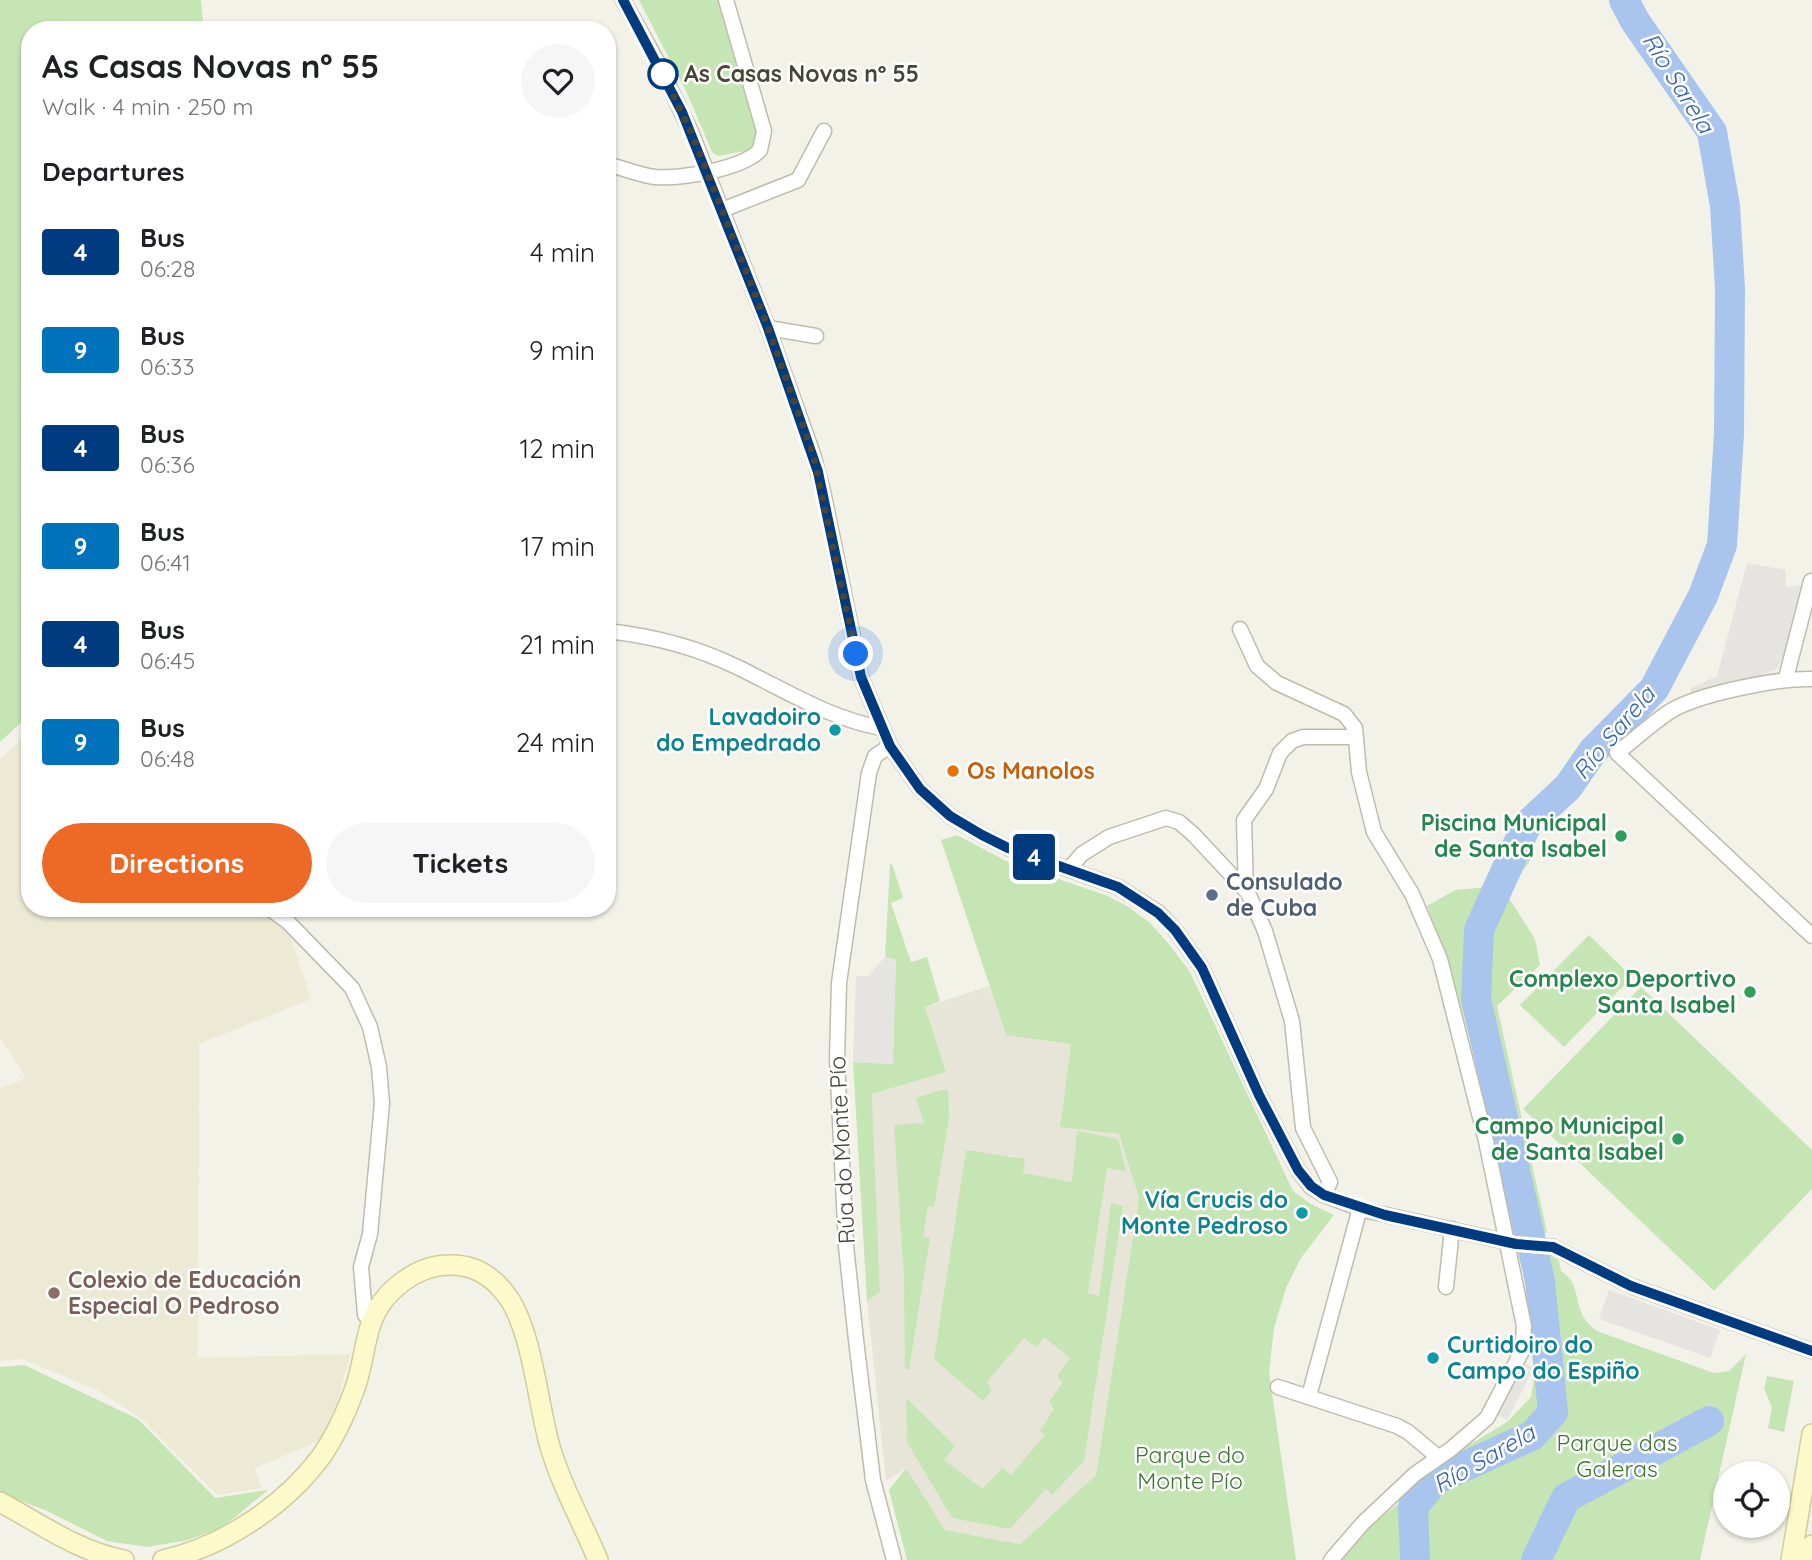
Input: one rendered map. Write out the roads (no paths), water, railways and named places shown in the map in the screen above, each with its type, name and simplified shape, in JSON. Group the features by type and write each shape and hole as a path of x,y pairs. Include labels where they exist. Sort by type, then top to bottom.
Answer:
{"street":[{"path":"623,0 676,100 706,171 768,328 813,454 861,677 890,746 902,767 932,802 969,828 1008,848 1130,893 1158,913 1175,930 1202,968 1259,1095 1298,1170 1311,1186 1324,1195 1360,1209 1512,1243 1553,1247 1631,1286 1812,1351"},
{"path":"616,166 655,177 691,175 752,156 760,150 764,138 726,0"},
{"path":"722,210 798,180 824,131"},
{"path":"768,328 816,335"},
{"path":"1787,678 1811,581"},
{"path":"1240,629 1257,666 1277,684 1344,714 1352,722 1359,772 1374,832 1412,894 1440,959 1512,1243 1524,1326 1522,1351 1488,1418 1415,1474 1363,1522 1331,1560"},
{"path":"616,632 665,640 698,650 846,721 881,728"},
{"path":"1812,679 1787,678 1693,702 1671,711 1617,753 1812,936"},
{"path":"1246,891 1244,820 1266,789 1280,752 1292,741 1303,737 1356,737"},
{"name":"Rúa do Monte Pío","path":"890,746 875,756 869,773 842,959 836,1036 849,1284 870,1457 878,1503 894,1560"},
{"path":"1069,869 1082,854 1109,837 1166,818 1180,822 1246,891 1265,931 1292,1021 1303,1128 1330,1182 1324,1195"},
{"path":"281,917 352,988 370,1027 379,1068 382,1103 370,1234 360,1267 365,1315 372,1321"},
{"path":"1309,1396 1360,1209"},
{"path":"1446,1287 1452,1229"},
{"path":"163,1560 186,1555 226,1538 290,1490 318,1460 340,1428 356,1385 372,1321 396,1288 412,1275 434,1266 479,1270 496,1282 511,1302 519,1323 550,1445 598,1560"},
{"path":"1278,1387 1397,1426 1438,1457"},
{"path":"1791,1560 1812,1434"},
{"path":"0,1502 83,1548 124,1560"},
{"path":"1809,1560 1812,1545"}],"waterway":[{"name":"Río Sarela","path":"1415,1560 1413,1507 1435,1480 1533,1435 1553,1412 1540,1281 1476,999 1479,930 1526,826 1568,787 1593,751 1654,689 1703,596 1722,545 1729,434 1730,289 1725,206 1712,132 1635,21 1624,0"},
{"path":"1536,1560 1566,1498 1709,1421"}],"place":[{"name":"As Casas Novas nº 55","path":"663,74"},
{"name":"Lavadoiro do Empedrado","path":"835,730"},
{"name":"Os Manolos","path":"953,771"},
{"name":"Piscina Municipal de Santa Isabel","path":"1621,836"},
{"name":"Consulado de Cuba","path":"1212,895"},
{"name":"Complexo Deportivo Santa Isabel","path":"1750,992"},
{"name":"Campo Municipal de Santa Isabel","path":"1678,1139"},
{"name":"Vía Crucis do Monte Pedroso","path":"1302,1213"},
{"name":"Colexio de Educación Especial O Pedroso","path":"54,1293"},
{"name":"Curtidoiro do Campo do Espiño","path":"1433,1358"}],"park label":[{"name":"Parque das Galeras","path":"1617,1456"},
{"name":"Parque do Monte Pío","path":"1190,1468"}]}
